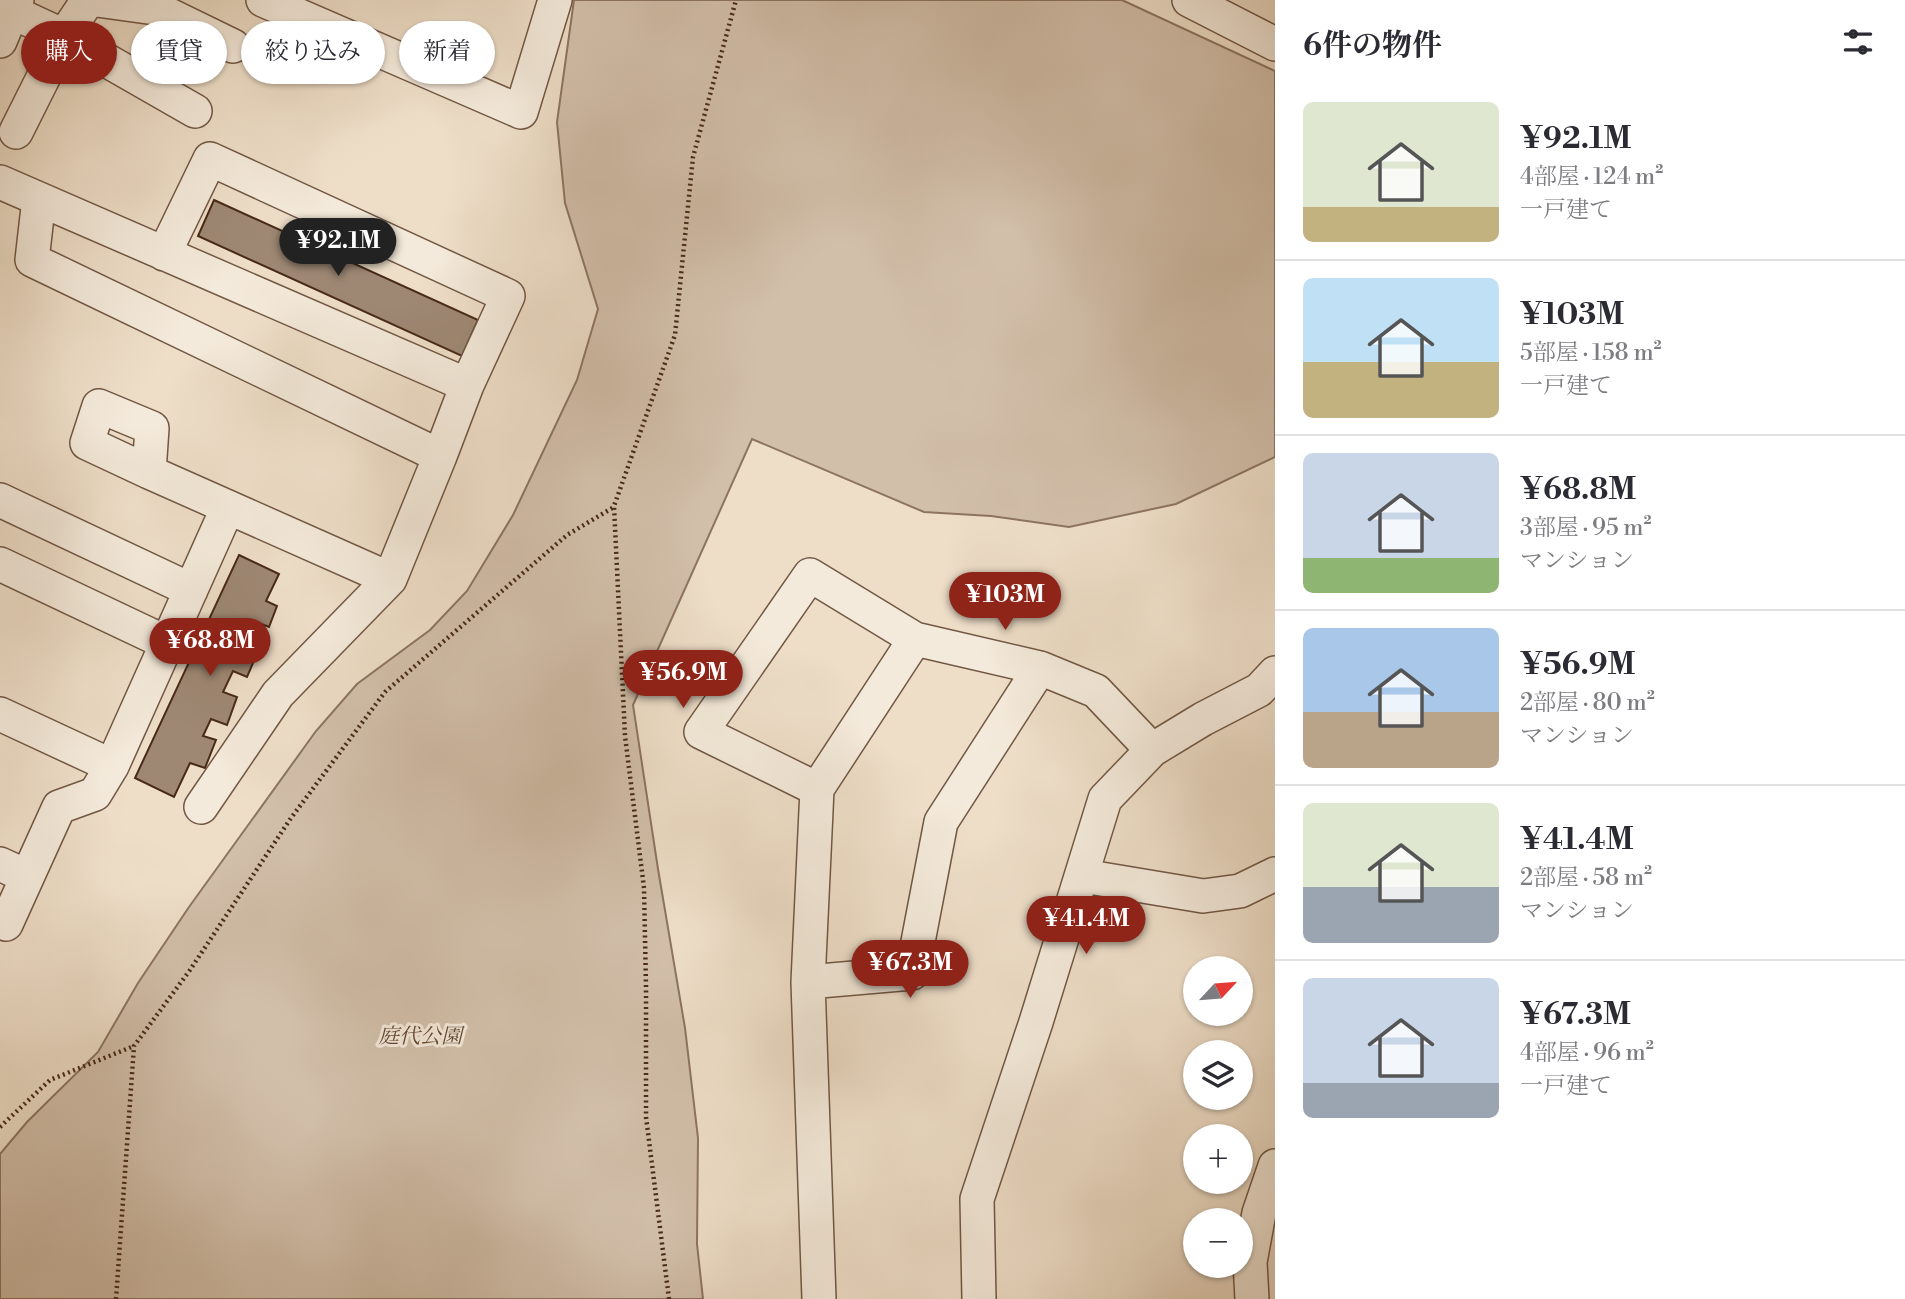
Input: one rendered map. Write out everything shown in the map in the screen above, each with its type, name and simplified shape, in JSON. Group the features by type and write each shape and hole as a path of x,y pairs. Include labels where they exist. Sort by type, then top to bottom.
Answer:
{"street":[{"path":"74,21 88,0"},
{"path":"97,0 155,8 233,46"},
{"path":"263,0 522,112 555,0"},
{"path":"1189,0 1275,44"},
{"path":"117,66 195,111"},
{"path":"16,132 40,84"},
{"path":"164,254 210,159 509,296 467,385 390,579 278,694 201,807"},
{"path":"0,182 467,385"},
{"path":"38,199 32,260 440,456"},
{"path":"149,472 390,579"},
{"path":"0,500 191,590"},
{"path":"0,921 6,924 13,870 59,807 95,794 112,766 228,507"},
{"path":"0,564 167,643"},
{"path":"817,789 701,732 810,575 915,639 1040,668 1096,691 1152,750"},
{"path":"819,1299 808,982 817,789 915,639"},
{"path":"808,982 912,973 941,822 1040,668"},
{"path":"979,1299 977,1199 1083,876 1105,799 1152,750 1259,690 1275,673"},
{"path":"0,714 112,766"},
{"path":"1083,876 1203,896 1240,891 1275,874"},
{"path":"1252,1299 1250,1262 1259,1213 1275,1166"}],"path":[{"path":"669,1299 646,1117 643,888 625,736 614,506 675,335 693,158 736,0"},
{"path":"0,1127 50,1080 134,1046 190,970 290,818 385,692 567,535 614,506"},
{"path":"116,1299 134,1046"}],"green space":[{"name":"庭代公園","path":"574,0 1122,0 1275,71 1275,457 1176,504 1069,527 991,516 924,512 752,439 633,705 685,1028 698,1138 697,1244 703,1299 0,1299 0,1154 27,1122 98,1052 138,983 189,907 316,731 357,684 430,630 467,591 513,515 577,380 598,309 565,203 557,122"}],"building":[{"path":"214,200 478,320 462,356 198,236"},
{"path":"239,555 279,574 266,601 277,606 269,627 256,622 246,644 259,649 247,677 233,671 223,692 237,697 227,725 211,719 203,736 216,740 205,768 190,763 174,797 135,778"}]}
